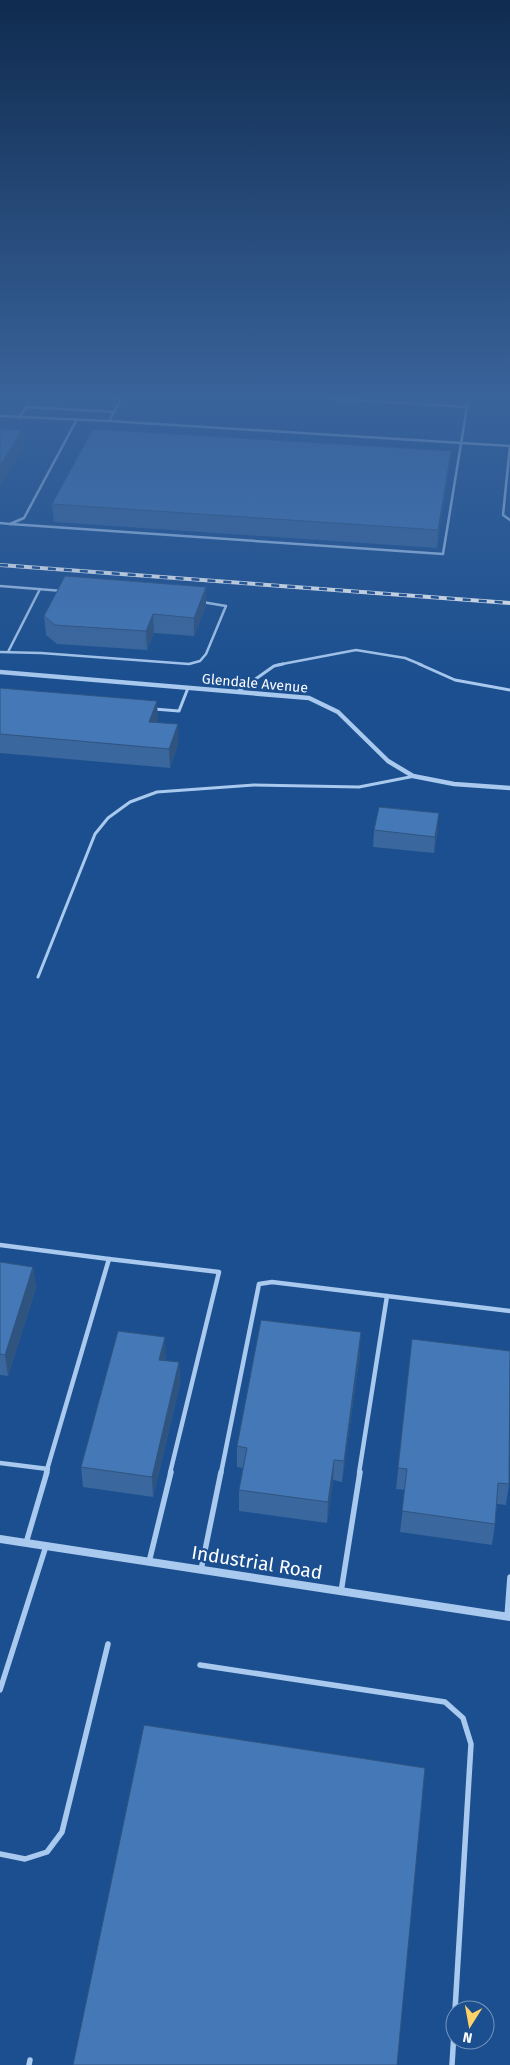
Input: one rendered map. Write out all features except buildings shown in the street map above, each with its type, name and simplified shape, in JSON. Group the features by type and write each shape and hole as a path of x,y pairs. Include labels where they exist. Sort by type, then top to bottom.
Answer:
{"street":[{"name":"Glendale Avenue","path":"0,672 310,698 330,706 346,717 385,758 402,771 432,781 510,788"},
{"name":"Industrial Road","path":"0,1539 508,1617"}],"lane":[{"path":"10,524 24,518 39,490"},
{"path":"0,523 443,554 453,490"},
{"path":"505,490 503,515 510,520"},
{"path":"0,586 68,592"},
{"path":"8,652 40,590"},
{"path":"0,652 41,652 189,664 200,661 206,654 226,606 192,601"},
{"path":"237,692 274,666 356,650 404,658 456,680 510,690"},
{"path":"149,708 179,711 188,688"},
{"path":"38,977 95,834 108,818 130,802 157,792 187,789 254,785 359,787 415,776"},
{"path":"0,1245 219,1272 149,1562"},
{"path":"26,1543 109,1259"},
{"path":"201,1570 259,1284 272,1282 510,1311"},
{"path":"341,1592 387,1296"},
{"path":"0,1463 48,1469"},
{"path":"0,1690 46,1546"},
{"path":"508,1617 510,1577"},
{"path":"0,1854 25,1859 47,1852 62,1832 108,1644"},
{"path":"200,1665 445,1702 464,1718 471,1744 456,2000"},
{"path":"452,2065 453,2050"}],"railway":[{"path":"0,565 510,603"}]}
